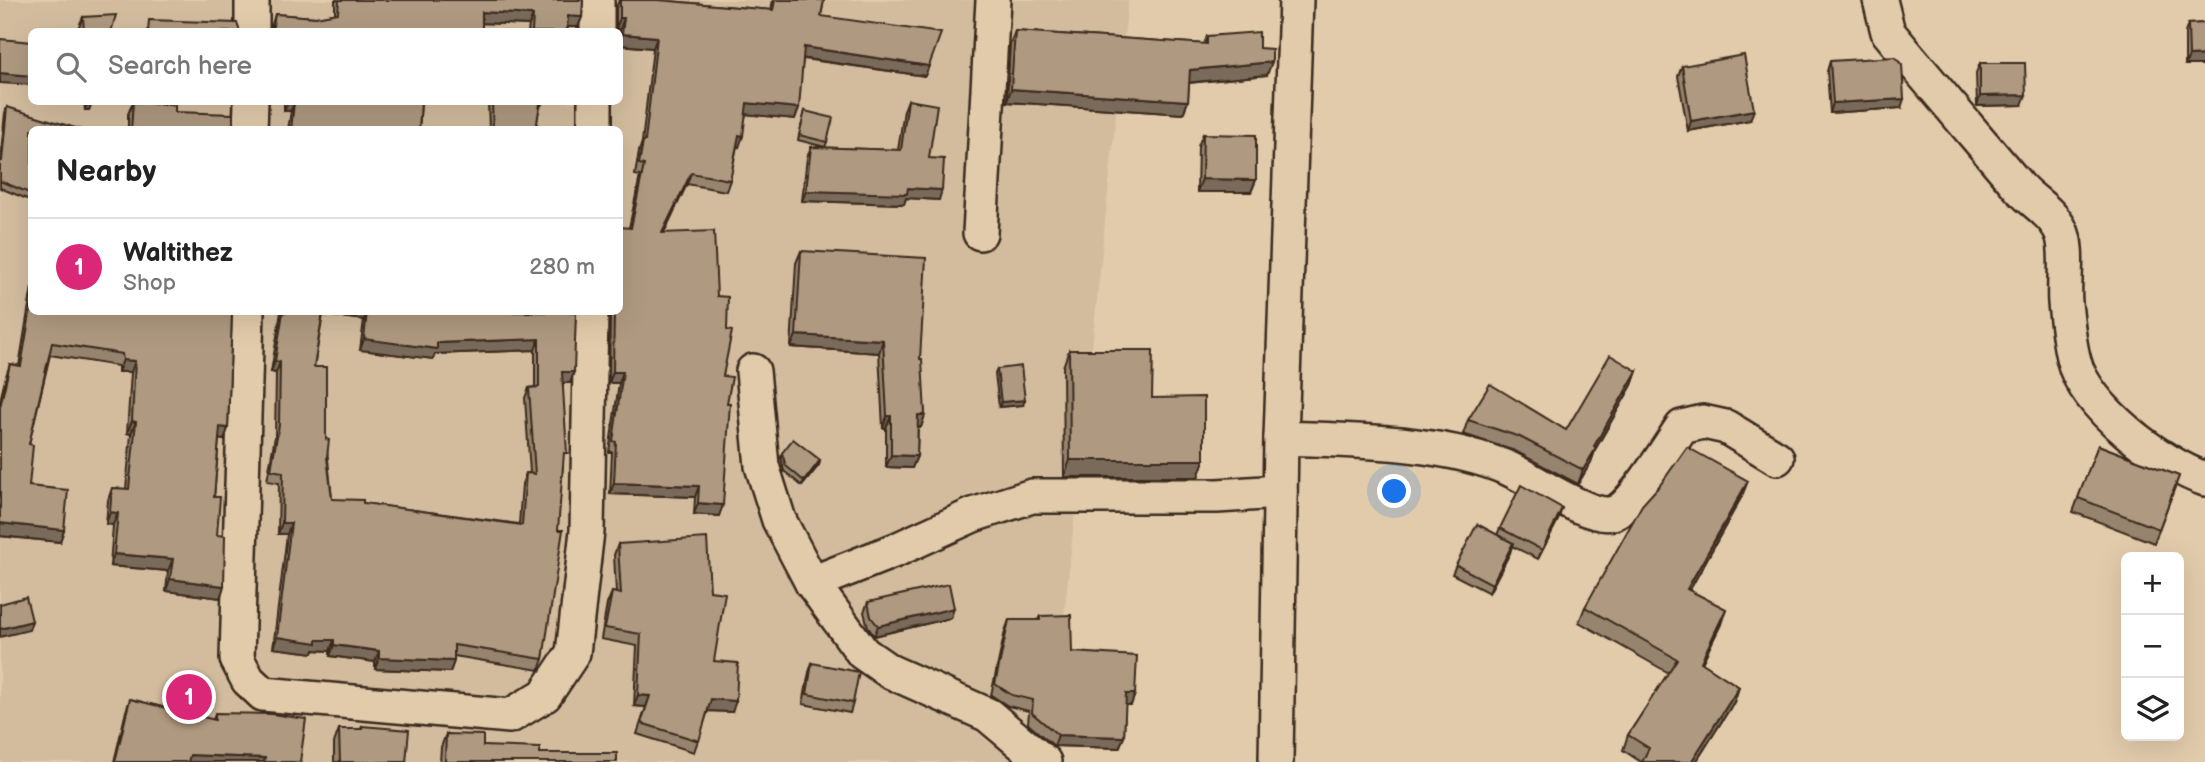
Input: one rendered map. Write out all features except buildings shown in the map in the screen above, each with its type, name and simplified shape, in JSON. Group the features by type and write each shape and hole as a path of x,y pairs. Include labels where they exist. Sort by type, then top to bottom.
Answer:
{"street":[{"path":"252,0 252,28"},
{"path":"597,0 597,28"},
{"path":"980,233 993,0"},
{"path":"1276,762 1281,438 1296,0"},
{"path":"1880,0 1888,32 2021,190 2054,220 2061,231 2064,241 2064,301 2074,363 2091,392 2120,428 2191,474 2205,479"},
{"path":"250,126 251,105"},
{"path":"595,105 595,126"},
{"path":"247,315 237,659 248,680 262,694 510,716 545,695 573,653 587,531 592,315"},
{"path":"753,371 762,466 779,520 812,583 863,653 889,671 988,715 1044,762"},
{"path":"1281,438 1396,444 1451,451 1506,467 1571,502 1598,513 1611,514 1621,510 1636,494 1682,427 1703,422 1726,427 1777,458"},
{"path":"812,583 896,551 973,514 1032,496 1217,496 1280,492"}],"shaded area":[{"path":"0,0 1128,0 1049,762 0,762"}],"place":[{"name":"Waltithez","path":"189,697"}]}
